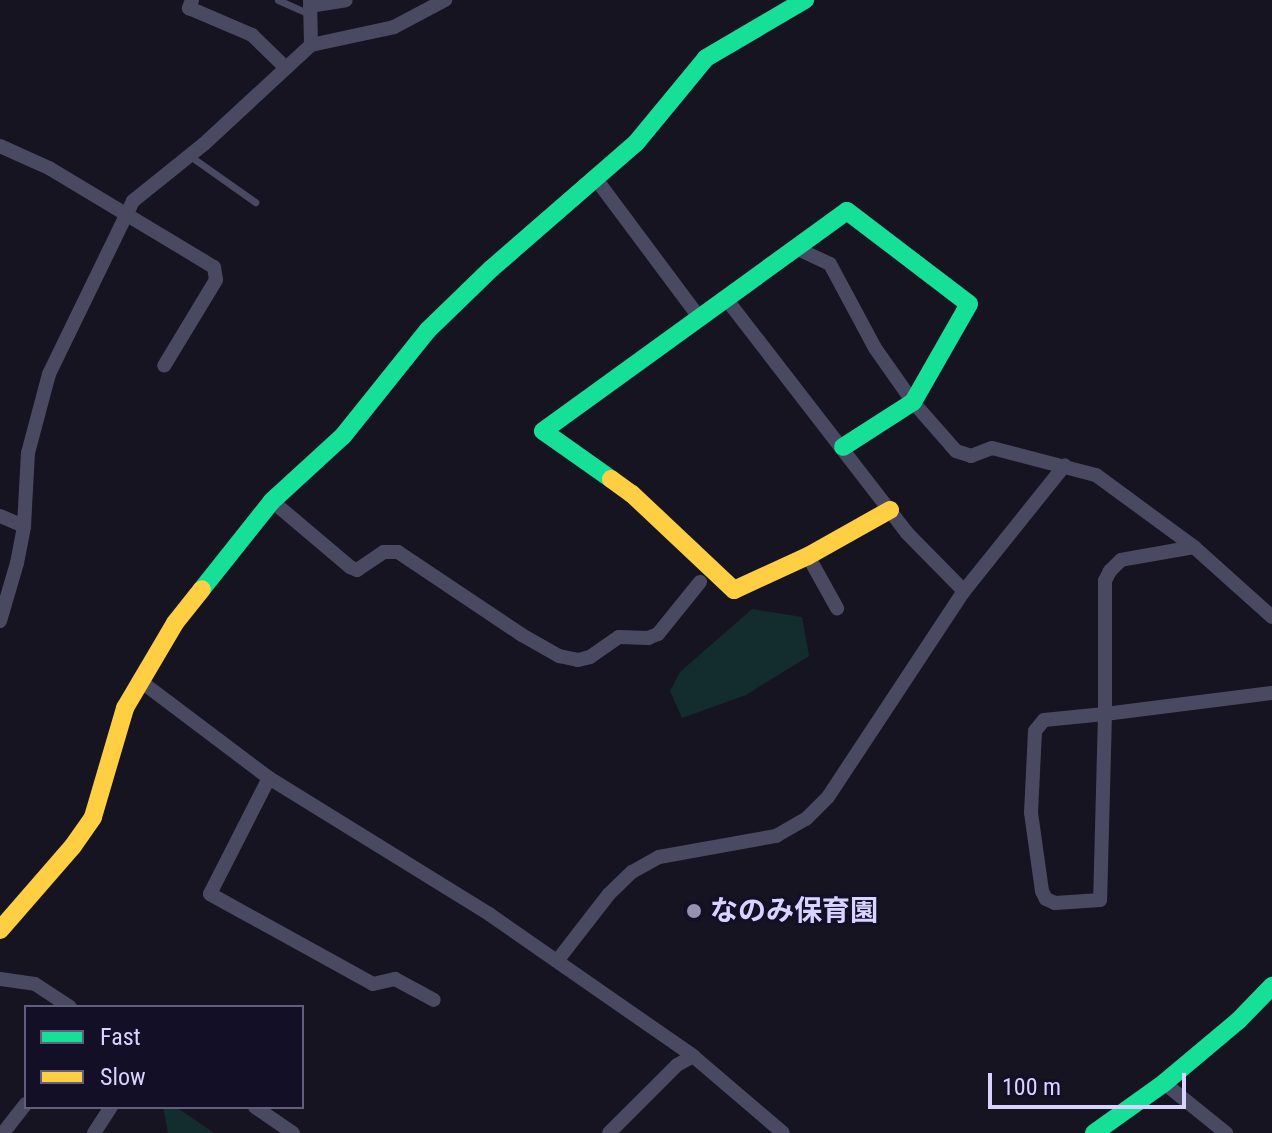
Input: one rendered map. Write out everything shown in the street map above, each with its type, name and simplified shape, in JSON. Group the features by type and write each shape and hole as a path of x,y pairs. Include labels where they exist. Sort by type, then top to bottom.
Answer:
{"street":[{"path":"192,0 189,8 252,35 286,68"},
{"path":"311,45 310,7 346,0"},
{"path":"0,621 24,526 28,453 49,374 126,213 140,193 190,156 311,45 394,27 445,0"},
{"path":"0,930 73,846 93,817 125,708 139,680 175,623 272,501 307,472 371,406 428,330 491,269 636,143 706,58 805,0"},
{"path":"0,146 49,168 206,260 217,271 216,280 164,366"},
{"path":"596,179 699,317"},
{"path":"843,447 913,402 969,304 847,211 543,431 632,494 734,590 808,556 890,510"},
{"path":"798,249 830,264 875,348 913,402 956,451 971,456 992,448 1096,475 1194,547 1272,617"},
{"path":"727,300 907,533 964,591"},
{"path":"557,961 609,894 632,872 659,857 776,836 806,819 828,797 964,591 1065,465"},
{"path":"272,501 350,567 357,570 384,552 398,552 522,635 559,656 578,660 590,657 619,637 648,638 658,634 700,582"},
{"path":"0,516 24,526"},
{"path":"1194,547 1121,560 1105,581 1105,714 1100,900 1055,903 1046,899 1042,891 1032,826 1035,731 1044,720 1105,714 1272,693"},
{"path":"808,556 837,608"},
{"path":"139,680 269,778 489,914 693,1056 783,1133"},
{"path":"269,778 210,894 373,984 395,979 434,1000"},
{"path":"0,979 35,984 67,1005"},
{"path":"1094,1133 1164,1083 1238,1021 1272,986"},
{"path":"609,1133 677,1065 693,1056"},
{"path":"1164,1083 1226,1133"},
{"path":"3,1133 24,1107"},
{"path":"94,1133 110,1109"},
{"path":"258,1109 293,1133"}],"lane":[{"path":"278,0 310,7"},
{"path":"190,156 255,202"}],"green space":[{"path":"752,609 802,617 809,656 746,695 682,718 670,691 680,672"},
{"path":"163,1109 179,1109 214,1133 168,1133"}],"traffic: fast":[{"path":"202,589 272,501 343,436 428,330 491,269 636,143 706,58 805,0"},
{"path":"611,479 543,431 847,211 969,304 913,402 843,447"},
{"path":"1094,1133 1164,1083 1238,1021 1272,986"}],"traffic: slow":[{"path":"611,479 632,494 734,590 808,556 890,510"},
{"path":"0,930 73,846 93,817 125,708 175,623 202,589"}],"place":[{"name":"なのみ保育園","path":"694,911"}]}
